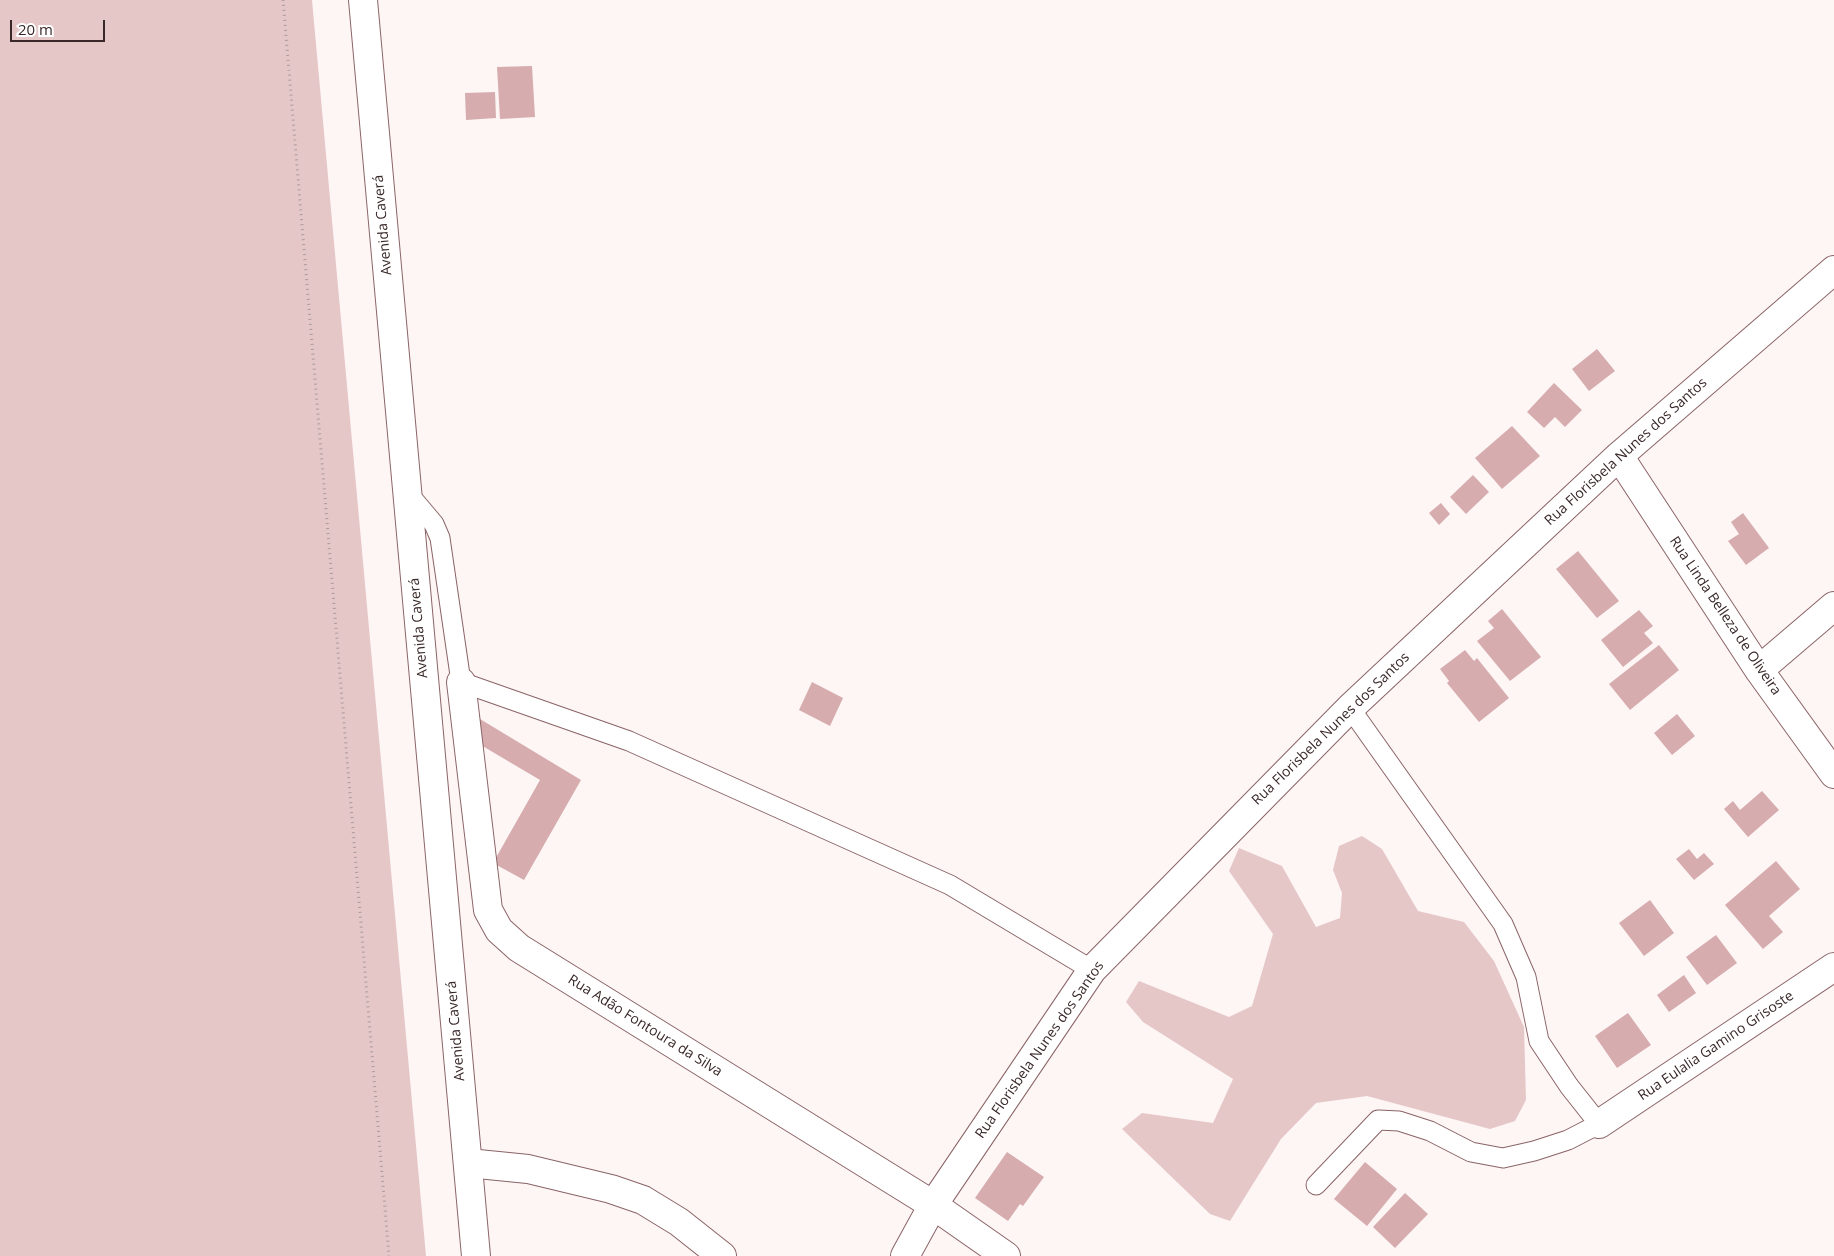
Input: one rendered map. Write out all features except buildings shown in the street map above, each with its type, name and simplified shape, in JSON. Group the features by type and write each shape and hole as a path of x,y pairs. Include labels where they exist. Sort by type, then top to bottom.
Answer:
{"street":[{"name":"Avenida Caverá","path":"363,0 476,1256"},
{"name":"Rua Florisbela Nunes dos Santos","path":"905,1256 933,1205 1092,970 1350,708 1618,456 1834,270"},
{"name":"Rua Linda Belleza de Oliveira","path":"1618,456 1759,670 1834,774"},
{"path":"1759,670 1834,606"},
{"name":"Rua Adão Fontoura da Silva","path":"461,682 488,910 500,930 519,948 933,1205 1006,1256"},
{"name":"Rua Eulalia Gamino Grisoste","path":"1599,1124 1834,967"},
{"path":"468,1163 528,1170 611,1189 643,1200 680,1222 722,1256"}],"lane":[{"path":"407,492 434,524 440,538 461,682 629,741 950,885 1092,970"},
{"path":"1316,1185 1378,1120 1399,1121 1430,1131 1471,1152 1503,1158 1534,1151 1568,1140 1599,1124 1569,1086 1539,1041 1526,976 1503,924 1350,708"}],"path":[{"path":"283,0 389,1256"}],"shaded area":[{"path":"0,0 312,0 426,1256 0,1256"},
{"path":"1362,836 1382,849 1418,911 1464,922 1494,961 1524,1027 1526,1100 1515,1121 1490,1129 1367,1096 1316,1103 1281,1139 1230,1221 1210,1214 1122,1129 1142,1113 1213,1123 1233,1079 1143,1022 1126,1002 1139,981 1229,1017 1252,1006 1273,934 1229,871 1239,848 1282,866 1316,927 1340,918 1342,893 1333,870 1339,846"}]}
